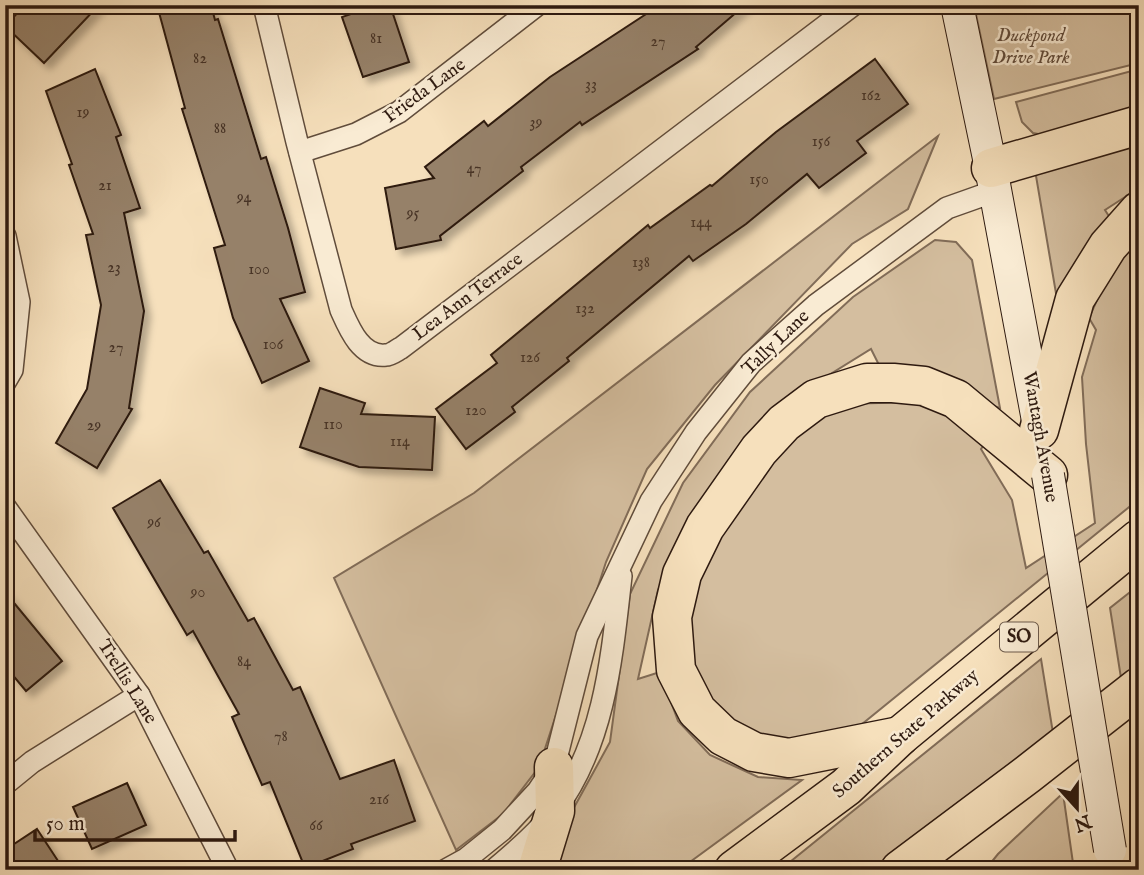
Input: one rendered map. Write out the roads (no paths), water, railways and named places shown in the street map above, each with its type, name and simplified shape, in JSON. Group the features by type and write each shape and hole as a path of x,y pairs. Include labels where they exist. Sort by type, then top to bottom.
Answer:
{"highway":[{"path":"993,179 1139,125"},
{"path":"1039,430 1075,299 1108,246 1139,211"},
{"path":"900,736 789,758 754,751 723,736 696,711 676,670 672,617 682,574 705,527 759,450 784,423 816,399 867,383 924,386 956,399 1048,475"},
{"name":"Southern State Parkway","path":"734,870 846,787 900,736 1139,539"},
{"path":"900,870 1139,687"},
{"path":"537,870 555,811 554,767"},
{"path":"922,870 1028,774"}],"main road":[{"name":"Wantagh Avenue","path":"957,5 993,179 1048,475 1112,860"}],"street":[{"name":"Lea Ann Terrace","path":"264,5 341,310 348,326 364,348 387,355 401,348 853,5"},
{"name":"Frieda Lane","path":"300,152 379,125 537,5"},
{"name":"Tally Lane","path":"446,870 466,859 502,831 538,791 554,767 587,636 651,501 696,432 751,363 816,304 947,208 993,179"},
{"path":"5,236 19,302 12,370 5,382"},
{"name":"Trellis Lane","path":"5,507 139,695 228,870"},
{"name":"Tally Lane","path":"494,870 555,811 575,778 596,729 610,664 623,560"},
{"path":"5,784 32,762 139,695"}],"park label":[{"name":"Duckpond Drive Park","path":"1031,47"}]}
